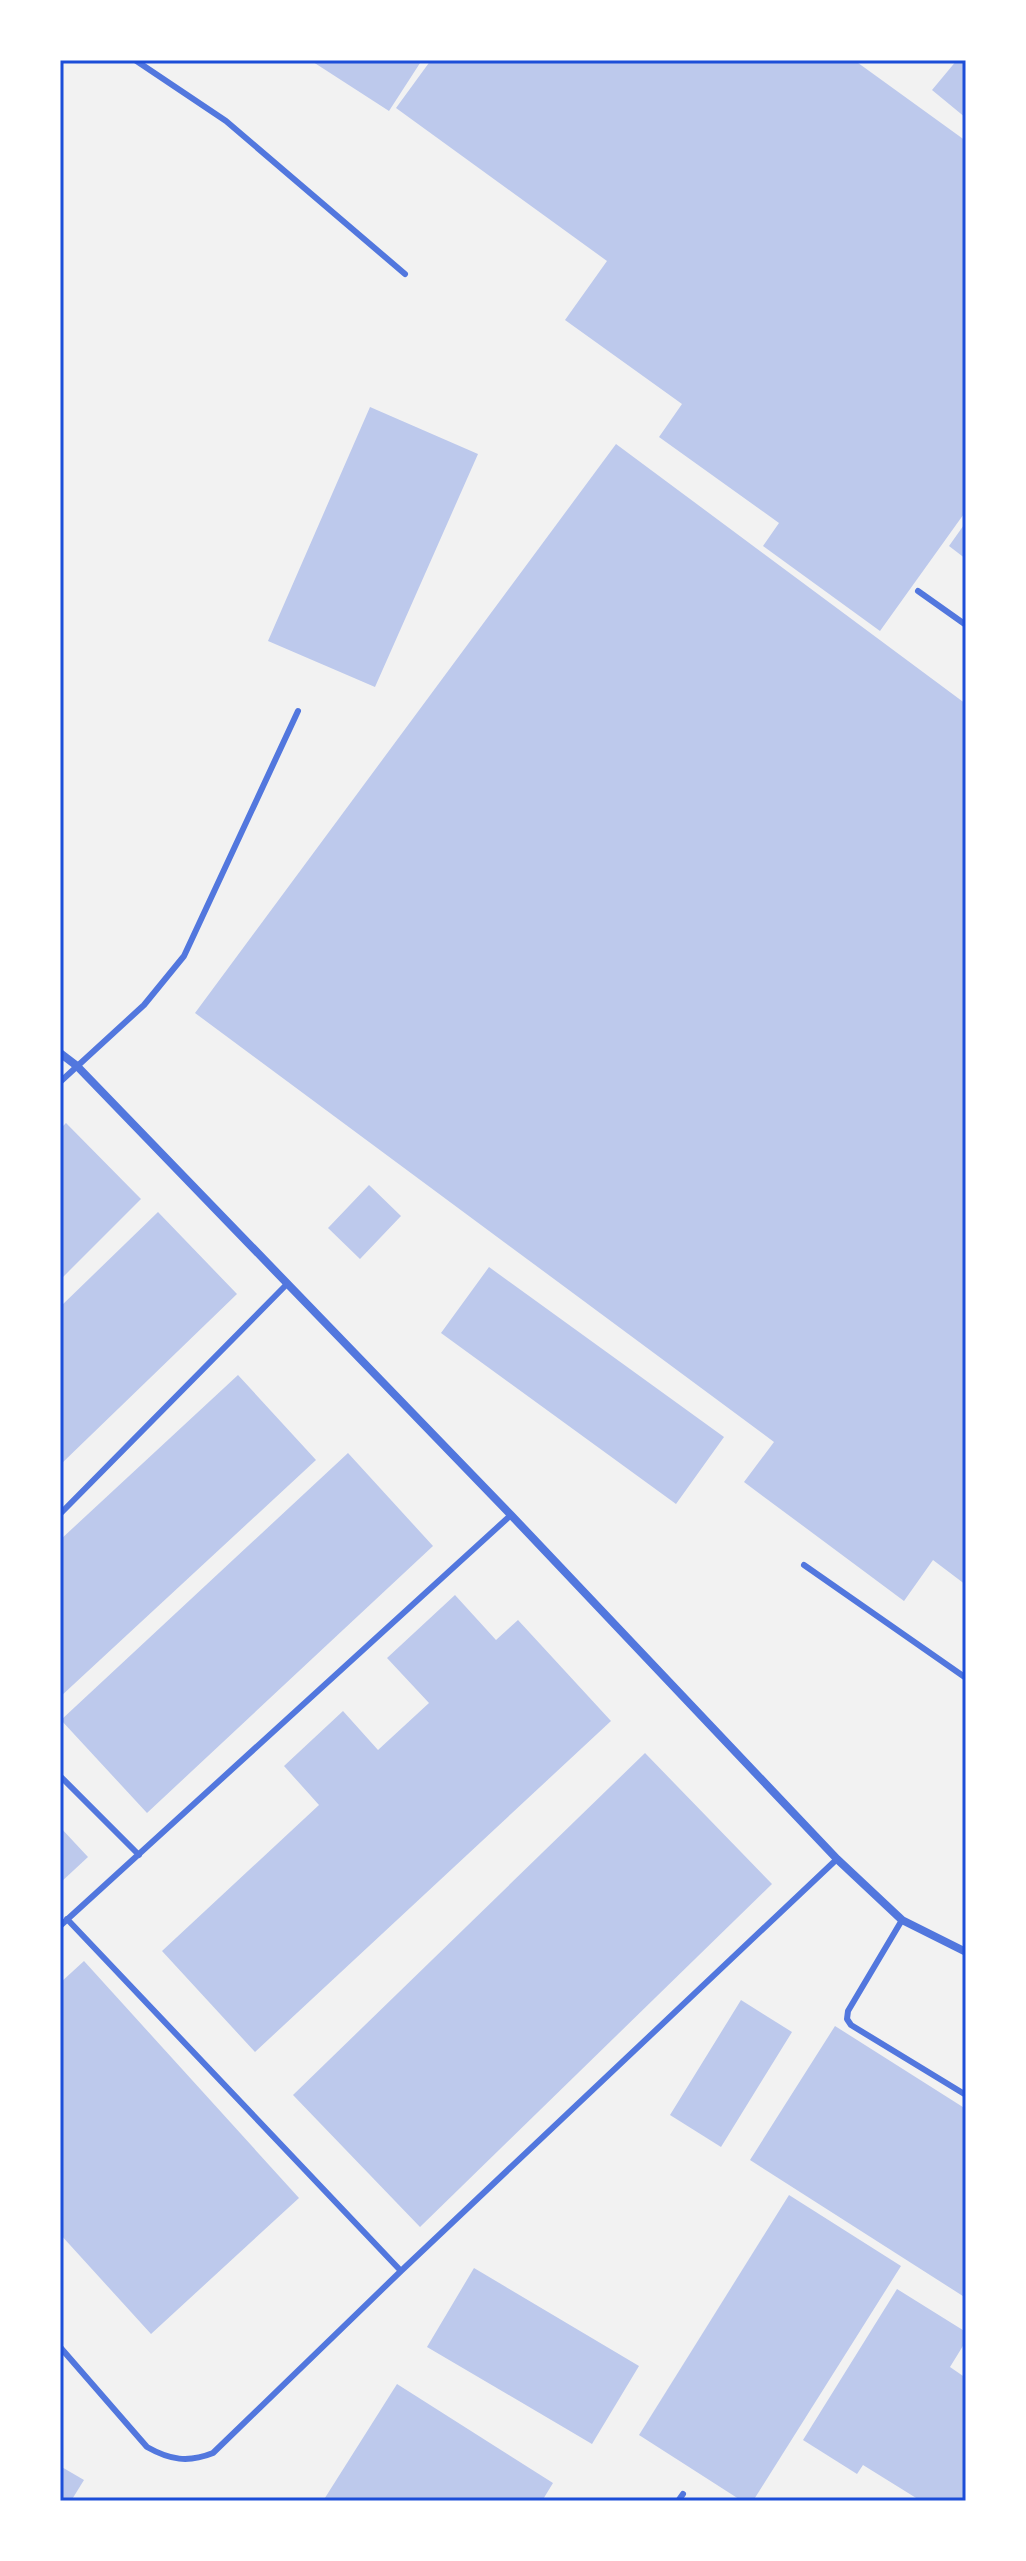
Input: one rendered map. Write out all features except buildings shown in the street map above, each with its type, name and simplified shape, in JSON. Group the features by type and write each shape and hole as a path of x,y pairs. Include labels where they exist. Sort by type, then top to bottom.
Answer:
{"street":[{"path":"60,1053 77,1066 511,1515 837,1859 902,1920 966,1952"}],"lane":[{"path":"135,60 226,121 405,274"},
{"path":"918,591 966,625"},
{"path":"60,1082 144,1005 184,956 298,711"},
{"path":"60,1514 287,1284"},
{"path":"60,1926 511,1515"},
{"path":"804,1565 966,1678"},
{"path":"60,1776 139,1855"},
{"path":"60,2347 147,2447 181,2460 197,2459 213,2453 837,1859"},
{"path":"67,1919 401,2271"},
{"path":"902,1920 848,2011 847,2019 851,2025 966,2095"},
{"path":"678,2501 683,2494"}]}
